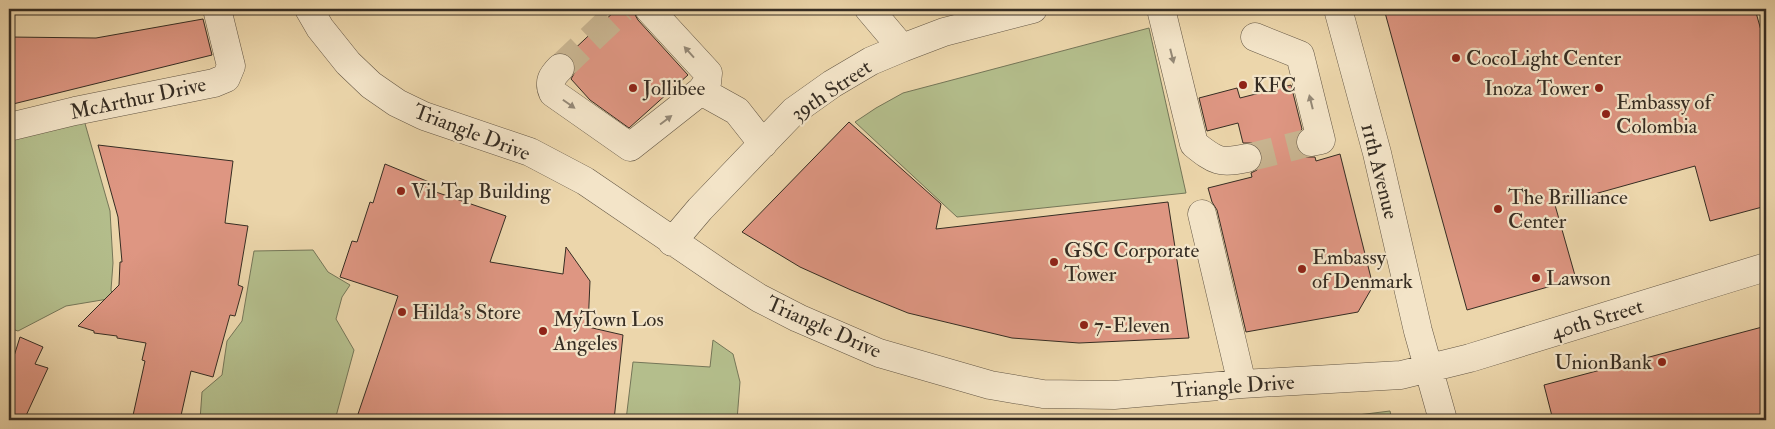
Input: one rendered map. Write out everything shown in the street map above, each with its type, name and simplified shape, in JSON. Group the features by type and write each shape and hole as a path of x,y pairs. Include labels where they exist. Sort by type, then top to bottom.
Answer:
{"street":[{"name":"McArthur Drive","path":"9,127 75,111 214,83 226,78 231,66 217,9"},
{"name":"Triangle Drive","path":"309,9 320,28 348,63 371,85 396,103 424,116 530,152 585,181 672,242 759,298 830,333 880,353 990,384 1043,394 1114,395 1242,384 1400,375 1428,369"},
{"path":"560,68 550,80 553,93 630,147 701,91 707,83 708,73 650,9"},
{"path":"869,9 902,48"},
{"name":"39th Street","path":"672,242 700,208 794,111 832,84 871,61 944,32 1033,9"},
{"path":"1161,9 1194,144 1212,158 1231,162 1247,158"},
{"name":"11th Avenue","path":"1338,9 1377,153 1428,369 1443,420"},
{"path":"1255,37 1300,55 1321,140 1311,142"},
{"path":"701,91 737,111 762,144"},
{"path":"1202,214 1242,384"},
{"name":"40th Street","path":"1428,369 1470,358 1766,267"}],"green space":[{"path":"1149,28 1186,193 957,217 855,122 903,93"},
{"path":"84,120 110,211 113,263 111,290 114,298 66,306 18,331 9,328 9,138"},
{"path":"313,250 328,272 350,285 342,297 336,319 354,350 335,420 200,420 202,392 222,375 227,341 242,321 254,251"},
{"path":"713,340 733,354 740,382 737,420 626,420 633,362 710,367"},
{"path":"1390,411 1392,420 1317,420"}],"building":[{"path":"617,9 634,9 638,20 688,75 629,128 590,100 571,79 575,72 575,64 568,55"},
{"path":"1384,9 1755,9 1766,48 1766,206 1710,221 1695,166 1555,205 1576,279 1467,310"},
{"path":"203,19 212,55 9,105 9,37 96,38"},
{"path":"1291,85 1302,129 1296,137 1296,146 1299,152 1306,157 1315,157 1316,161 1340,154 1373,286 1358,312 1246,332 1217,210 1212,202 1208,188 1252,177 1251,173 1257,170 1262,163 1262,154 1259,148 1252,143 1243,143 1238,123 1207,131 1199,98 1237,88 1240,98"},
{"path":"849,122 941,204 936,229 1168,202 1189,338 1079,343 1012,338 908,313 800,267 742,232"},
{"path":"98,145 233,161 225,223 248,226 238,285 243,287 235,316 230,315 213,377 191,371 180,420 132,420 145,361 142,360 146,343 94,333 94,331 78,326 119,285 120,262 122,262 118,217"},
{"path":"385,164 429,182 427,189 506,216 490,262 563,274 566,247 590,281 588,327 623,335 614,420 356,420 398,296 340,277 352,241 357,242 370,202 373,203"},
{"path":"1766,326 1766,420 1553,420 1544,385"},
{"path":"20,337 43,347 35,364 48,368 24,420 9,420 9,372"}],"tunnel":[{"path":"560,68 622,9"},
{"path":"1247,158 1311,142"}],"place":[{"name":"CocoLight Center","path":"1456,58"},
{"name":"KFC","path":"1243,85"},
{"name":"Jollibee","path":"633,88"},
{"name":"Inoza Tower","path":"1599,88"},
{"name":"Embassy of Colombia","path":"1606,114"},
{"name":"Vil Tap Building","path":"401,191"},
{"name":"The Brilliance Center","path":"1498,209"},
{"name":"GSC Corporate Tower","path":"1054,262"},
{"name":"Embassy of Denmark","path":"1302,269"},
{"name":"Lawson","path":"1536,278"},
{"name":"Hilda's Store","path":"402,312"},
{"name":"7-Eleven","path":"1084,325"},
{"name":"MyTown Los Angeles","path":"543,331"},
{"name":"UnionBank","path":"1662,362"}]}
